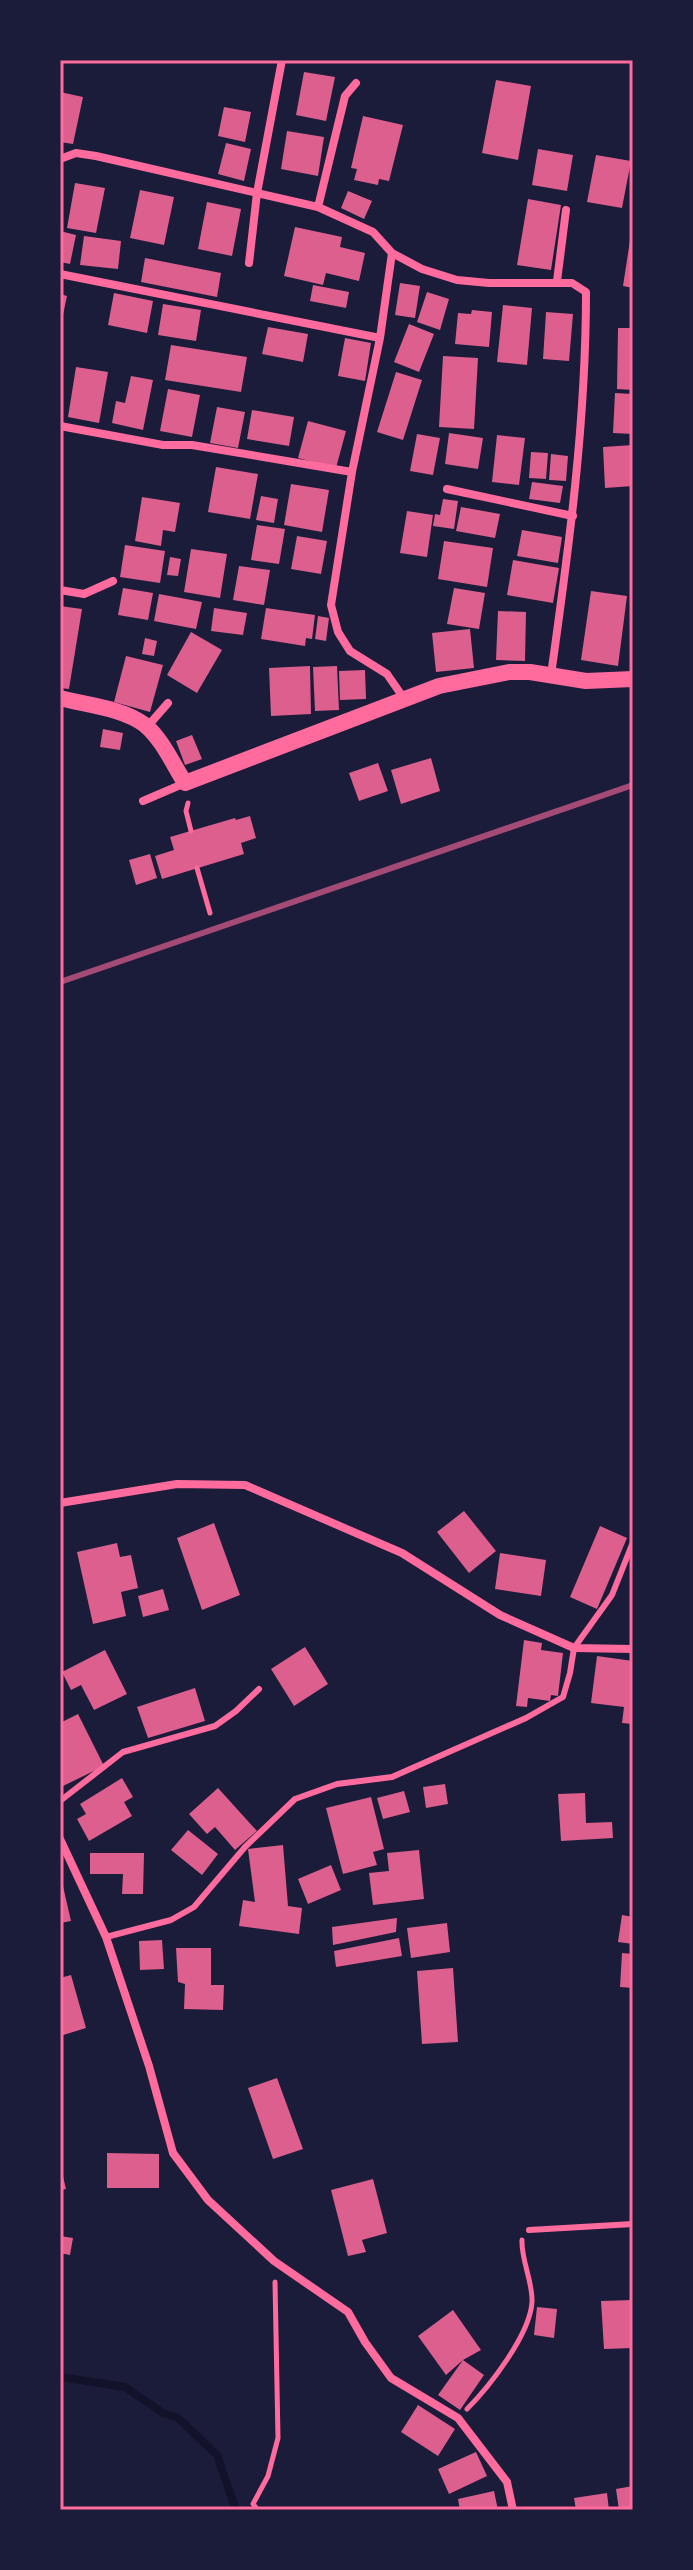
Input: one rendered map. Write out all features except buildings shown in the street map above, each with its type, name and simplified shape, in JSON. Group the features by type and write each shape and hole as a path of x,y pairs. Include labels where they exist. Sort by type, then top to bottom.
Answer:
{"main road":[{"path":"60,698 118,713 147,727 185,783 439,686 509,672 586,681 633,679"}],"street":[{"path":"249,263 257,193 282,60"},
{"path":"318,207 345,96 356,83"},
{"path":"60,159 76,153 96,156 318,207 373,232 392,253 422,269 457,280 515,284 557,281 572,283 586,292 584,403 573,516 551,675"},
{"path":"557,281 566,210"},
{"path":"392,253 380,338 352,472 331,605 338,632 350,651 387,674 405,701"},
{"path":"60,274 380,338"},
{"path":"60,426 163,445 192,445 352,472"},
{"path":"447,489 573,516"},
{"path":"60,590 84,594 113,581"},
{"path":"147,727 168,703"},
{"path":"143,801 185,783"},
{"path":"60,1503 177,1484 245,1485 402,1553 500,1615 574,1648 633,1649"},
{"path":"60,1839 106,1937 149,2066 173,2153 208,2200 274,2261 348,2312 391,2378 458,2418 507,2482 513,2510"}],"lane":[{"path":"106,1937 171,1920 194,1907 245,1847 295,1799 337,1784 392,1777 526,1718 563,1697 574,1648 612,1595 633,1542"},
{"path":"60,1801 123,1752 215,1726 259,1689"},
{"path":"529,2230 633,2224"}],"path":[{"path":"185,783 191,831"},
{"path":"197,868 210,913"},
{"path":"458,2418 485,2391 521,2337 532,2302 521,2242 529,2230"},
{"path":"258,2510 251,2507 268,2476 278,2438 274,2261"}],"waterway":[{"path":"60,2377 125,2387 163,2413 178,2418 217,2455 236,2510"}],"railway":[{"path":"60,982 633,785"}]}
